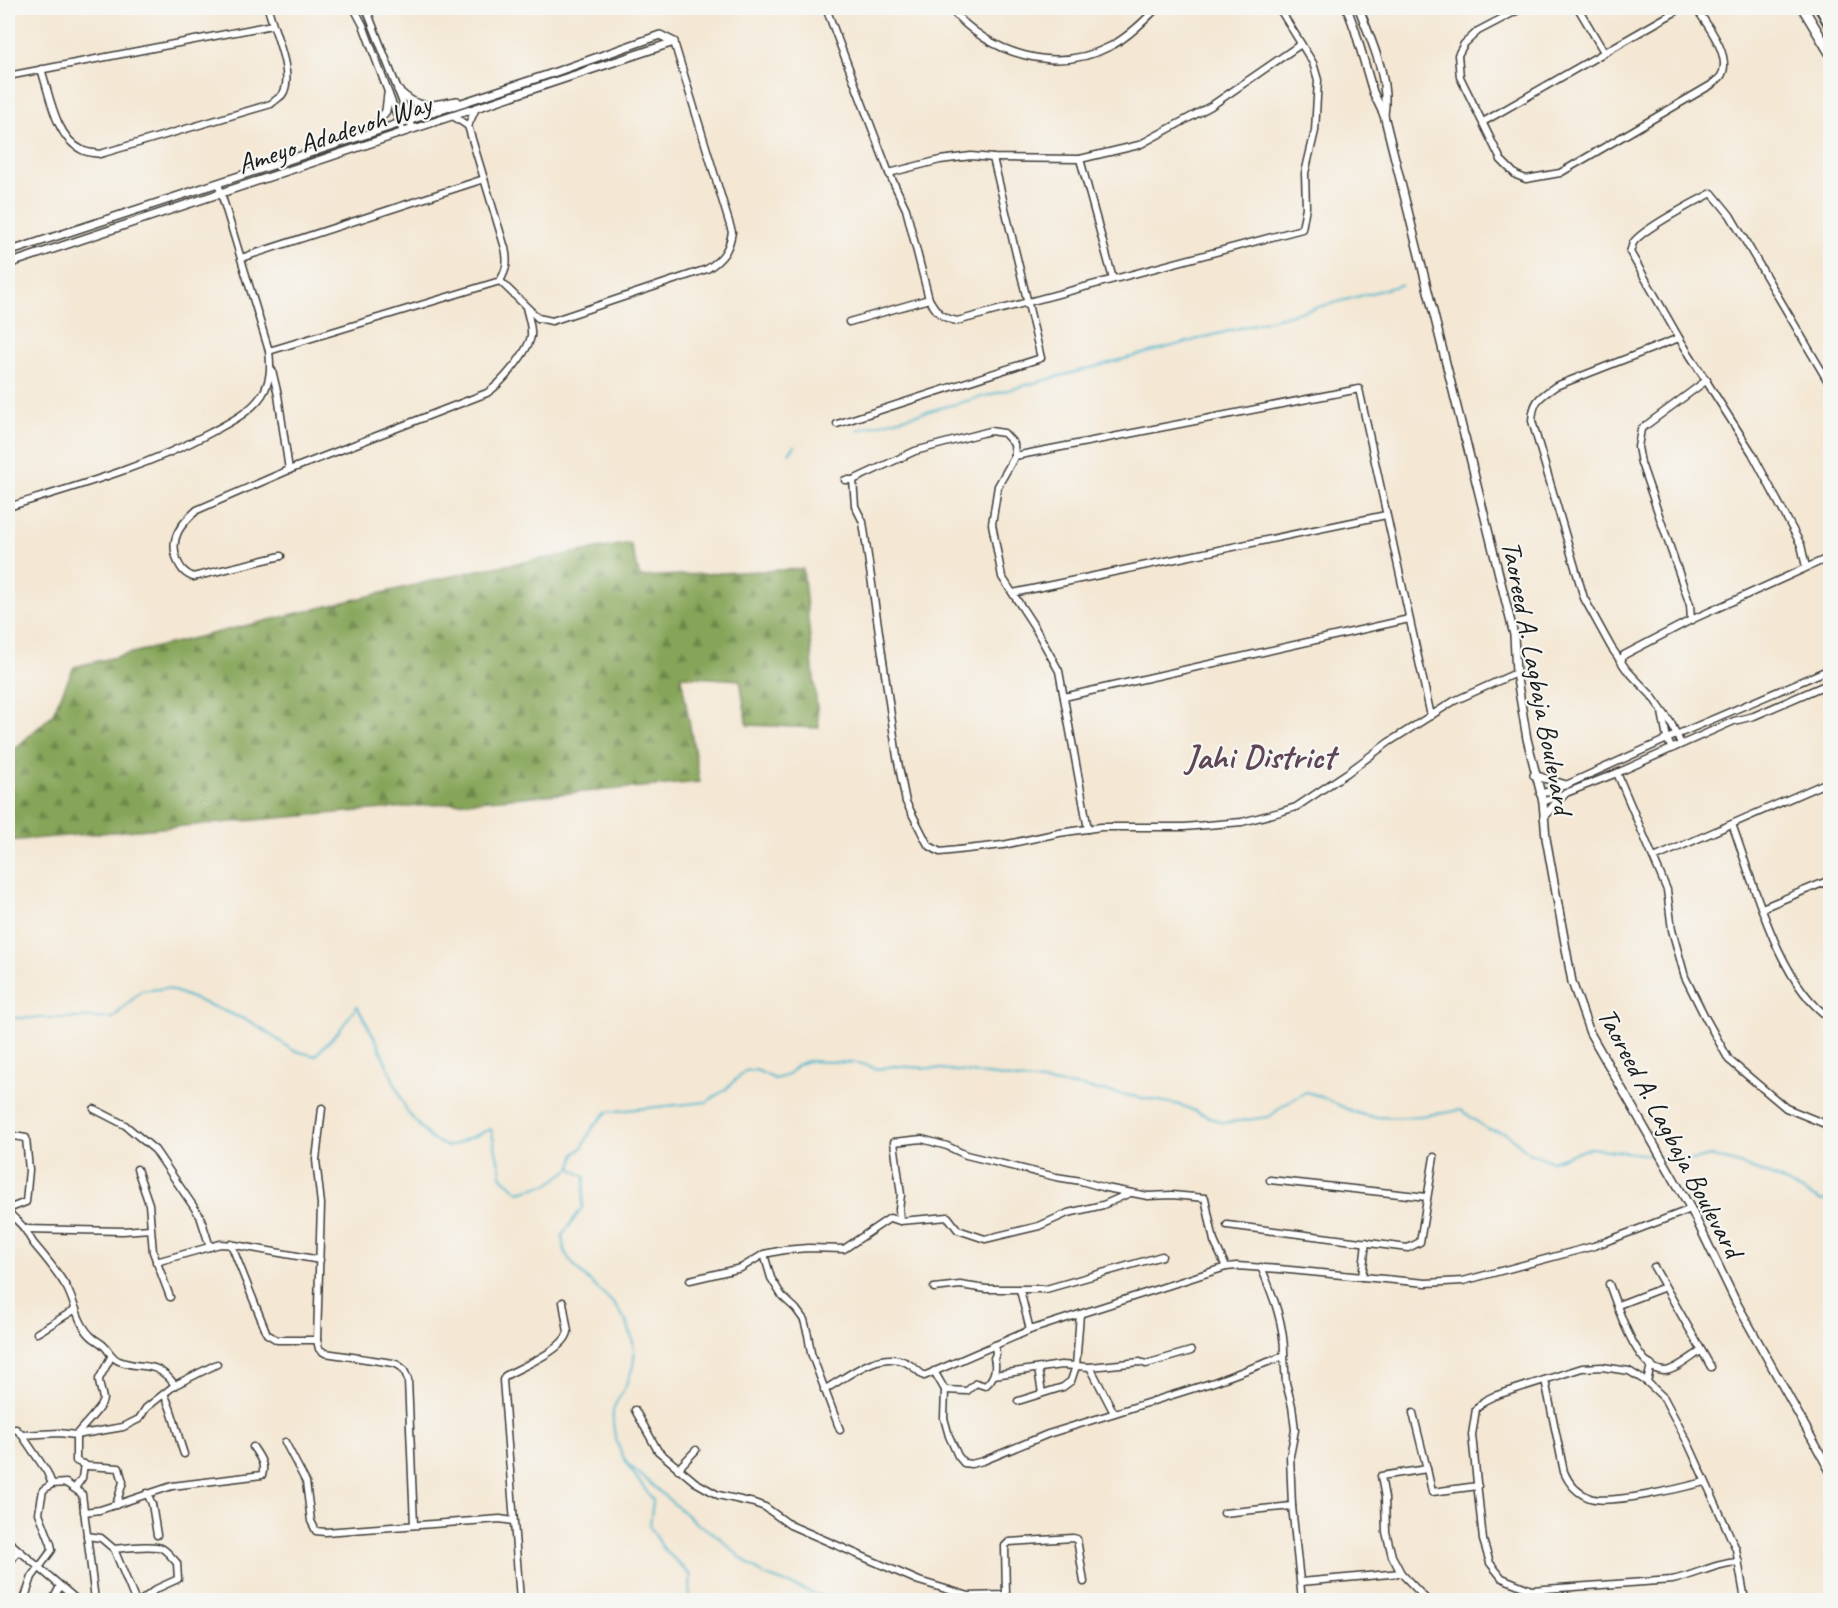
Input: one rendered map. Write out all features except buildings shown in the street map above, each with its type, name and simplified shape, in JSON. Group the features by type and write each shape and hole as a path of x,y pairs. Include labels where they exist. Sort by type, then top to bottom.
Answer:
{"highway":[{"path":"1803,8 1830,53"},
{"path":"1821,8 1830,24"}],"street":[{"path":"41,69 61,129 71,142 83,151 100,154 271,104 282,95 287,85 288,72 268,8"},
{"path":"354,8 403,132"},
{"path":"366,8 413,129"},
{"path":"826,8 889,173 906,209 930,299 936,312 945,319 957,321 1302,229 1306,207 1305,173 1315,131 1318,80 1313,63 1279,8"},
{"path":"950,8 974,32 998,46 1015,53 1059,60 1084,55 1112,45 1143,22 1157,8"},
{"name":"Taoreed A. Lagbaja Boulevard","path":"1347,8 1373,92 1384,115 1483,508"},
{"name":"Taoreed A. Lagbaja Boulevard","path":"1359,8 1382,72 1386,101 1384,115"},
{"path":"1522,8 1478,31 1464,44 1458,55 1460,76 1501,160 1516,175 1526,179 1560,173 1711,85 1721,76 1724,68 1722,50 1696,8"},
{"path":"1578,8 1604,52"},
{"path":"1483,122 1682,8"},
{"path":"8,76 272,25"},
{"name":"Ameyo Adadevoh Way","path":"8,251 477,98 660,35 674,42"},
{"path":"500,281 538,318 552,321 707,269 720,261 729,248 732,232 674,42"},
{"name":"Ameyo Adadevoh Way","path":"10,263 674,42"},
{"path":"889,173 940,160 971,156 1080,159 1139,146 1211,106 1301,44"},
{"path":"398,90 410,101 419,105 477,98"},
{"path":"370,133 387,111 388,94"},
{"path":"468,126 476,108"},
{"path":"269,351 500,281 508,261 468,126 453,116"},
{"path":"837,424 1041,358 993,158"},
{"path":"1080,159 1113,279"},
{"path":"241,258 484,179"},
{"path":"218,183 269,351 289,470"},
{"path":"1806,567 1802,545 1792,526 1752,453 1679,338 1630,252 1632,244 1638,237 1712,193 1730,215 1830,385"},
{"path":"8,251 10,263"},
{"path":"849,322 930,299"},
{"path":"281,556 193,577 181,570 174,550 175,537 185,520 197,510 289,470 495,388 528,348 531,329 526,307"},
{"path":"1679,338 1556,386 1539,397 1532,408 1532,421 1584,598 1611,647 1662,710 1681,744"},
{"path":"8,507 111,476 197,440 243,414 260,397 268,384 271,368"},
{"path":"1690,620 1690,605 1641,463 1638,447 1641,429 1707,380"},
{"path":"1015,456 1359,389 1431,716"},
{"path":"1088,829 1059,671 1002,577 992,524 998,486 1015,456 1014,444 1004,433 990,431 915,451 849,480 855,506 863,522 897,757 906,802 928,845 940,852 1003,845 1059,832 1088,829 1184,827 1242,822 1280,812 1296,807 1389,742 1454,701 1516,673"},
{"name":"Taoreed A. Lagbaja Boulevard","path":"1465,436 1514,636 1516,673 1534,775 1543,802 1561,929 1572,982 1590,1033 1691,1209 1736,1302 1830,1471"},
{"path":"1013,593 1386,515"},
{"path":"1621,661 1624,655 1690,620 1830,557"},
{"path":"1064,697 1409,619"},
{"path":"1540,794 1566,785 1830,669"},
{"path":"1543,802 1830,683"},
{"path":"1662,710 1667,739 1672,749"},
{"path":"1617,773 1667,890 1672,930 1685,976 1730,1060 1786,1108 1830,1126"},
{"path":"1534,775 1566,785"},
{"path":"1654,858 1830,781"},
{"path":"1544,817 1563,795"},
{"path":"1732,824 1776,946 1804,995 1830,1018"},
{"path":"1762,908 1830,880"},
{"path":"322,1108 316,1160 321,1204 317,1340 319,1349 325,1353 393,1363 400,1365 405,1371 408,1380 414,1525"},
{"path":"94,1109 125,1125 156,1150 200,1216 210,1247"},
{"path":"8,1135 26,1138 29,1170 26,1202 8,1211 61,1278 90,1336 104,1346 111,1357 132,1365 146,1365 158,1369 176,1385"},
{"path":"900,1221 901,1195 894,1142 922,1139 947,1146 966,1155 1131,1193 1148,1196 1172,1195 1205,1198 1214,1241 1226,1267"},
{"path":"1227,1225 1408,1248 1420,1242 1434,1157"},
{"path":"137,1169 149,1204 153,1252 170,1297"},
{"path":"1270,1180 1428,1197"},
{"path":"690,1280 741,1268 764,1254 808,1248 844,1249 890,1218 900,1221 948,1217 958,1230 985,1239 1039,1226 1068,1213 1102,1206 1131,1193"},
{"path":"824,1390 884,1359 895,1358 908,1362 924,1376 1030,1330 1226,1267 1426,1283 1464,1281 1594,1246 1691,1209"},
{"path":"24,1229 123,1232 150,1229"},
{"path":"1362,1277 1366,1242"},
{"path":"156,1262 210,1247 231,1244 320,1260"},
{"path":"231,1244 267,1334 277,1341 317,1340"},
{"path":"764,1254 771,1278 782,1296 804,1320 811,1353 840,1430"},
{"path":"934,1288 960,1285 986,1290 1046,1289 1162,1256"},
{"path":"1654,1267 1711,1367"},
{"path":"1261,1268 1279,1316 1285,1346 1286,1383 1296,1430 1290,1456 1292,1506 1302,1600"},
{"path":"1609,1284 1635,1348 1650,1365 1659,1371 1668,1371 1701,1351"},
{"path":"1618,1305 1665,1287"},
{"path":"1020,1290 1030,1330"},
{"path":"520,1600 503,1380 505,1376 547,1354 567,1337 563,1302"},
{"path":"37,1333 76,1309"},
{"path":"1018,1401 1063,1387 1071,1381 1076,1366 1080,1314"},
{"path":"945,1390 967,1391 976,1383 986,1386 991,1382 996,1363 995,1345"},
{"path":"994,1375 1061,1365 1090,1368 1140,1362 1146,1364 1191,1351"},
{"path":"934,1371 945,1390 944,1418 949,1436 958,1456 964,1463 970,1464 983,1461 1048,1434 1214,1382 1284,1356"},
{"path":"111,1357 99,1379 103,1401 101,1408 91,1415 76,1435 76,1461 118,1468 123,1482 116,1504"},
{"path":"22,1435 59,1433 76,1435 112,1430 133,1423 146,1408 176,1385 217,1364"},
{"path":"1647,1382 1650,1365"},
{"path":"1739,1562 1714,1565 1689,1577 1672,1580 1531,1590 1502,1578 1490,1563 1483,1540 1472,1435 1476,1409 1484,1401 1494,1396 1582,1368 1602,1367 1629,1371 1647,1382 1664,1398 1706,1482 1736,1549 1739,1562 1745,1600"},
{"path":"1090,1368 1114,1413"},
{"path":"1038,1369 1042,1393"},
{"path":"1545,1380 1564,1472 1577,1491 1591,1498 1606,1500 1676,1490 1706,1482"},
{"path":"164,1394 170,1404 176,1433 184,1454"},
{"path":"635,1410 654,1445 695,1482 718,1495 765,1507 790,1525 919,1581 969,1596 1007,1598 1005,1546 1009,1542 1073,1538 1077,1539 1084,1582"},
{"path":"1413,1413 1432,1492 1478,1486"},
{"path":"8,1430 16,1429 22,1435 47,1472 52,1484"},
{"path":"285,1442 306,1482 311,1521 316,1531 500,1519 513,1521"},
{"path":"84,1512 172,1486 262,1475 264,1470 261,1459 253,1447"},
{"path":"678,1469 696,1450"},
{"path":"75,1488 82,1478 84,1464"},
{"path":"1427,1469 1381,1476 1385,1498 1386,1532 1392,1556 1401,1573 1427,1600"},
{"path":"24,1600 32,1577 52,1550 39,1513 43,1490 52,1484 66,1482 82,1494 95,1600"},
{"path":"147,1492 152,1504 157,1534"},
{"path":"1224,1513 1292,1506"},
{"path":"87,1536 101,1538 114,1549 135,1600"},
{"path":"8,1541 59,1588 76,1600"},
{"path":"114,1549 153,1546 163,1549 177,1563 178,1579 156,1589 142,1600"},
{"path":"8,1565 18,1551"},
{"path":"1301,1582 1401,1573"},
{"path":"53,1600 59,1588"}],"green space":[{"path":"630,543 640,577 803,569 819,728 747,725 740,680 681,676 700,782 8,841 8,755 52,715 74,667 473,571"}],"waterway":[{"path":"858,430 1401,285"},
{"path":"789,453 795,446"},
{"path":"8,1018 113,1018 141,991 167,988 251,1022 293,1050 315,1056 339,1031 357,1006 378,1044 407,1112 431,1139 448,1147 491,1129 502,1177 519,1192 549,1184 571,1168 585,1177 582,1208 562,1236 564,1250 581,1273 615,1306 628,1326 634,1359 627,1382 613,1411 615,1436 624,1459 653,1500 650,1526 663,1548 691,1576 689,1600"},
{"path":"571,1168 575,1154 582,1148 593,1127 607,1112 707,1102 726,1089 745,1071 756,1070 775,1079 788,1075 797,1065 807,1061 858,1063 878,1069 894,1066 941,1069 1082,1087 1181,1105 1223,1123 1269,1117 1306,1092 1354,1112 1378,1117 1407,1117 1461,1110 1487,1129 1506,1133 1531,1154 1552,1161 1590,1148 1658,1156"},
{"path":"1663,1157 1695,1160 1710,1156 1777,1178 1822,1201 1830,1199"},
{"path":"629,1465 696,1523 718,1536 764,1575 840,1600"}],"district":[{"name":"Jahi District","path":"1260,756"}]}
